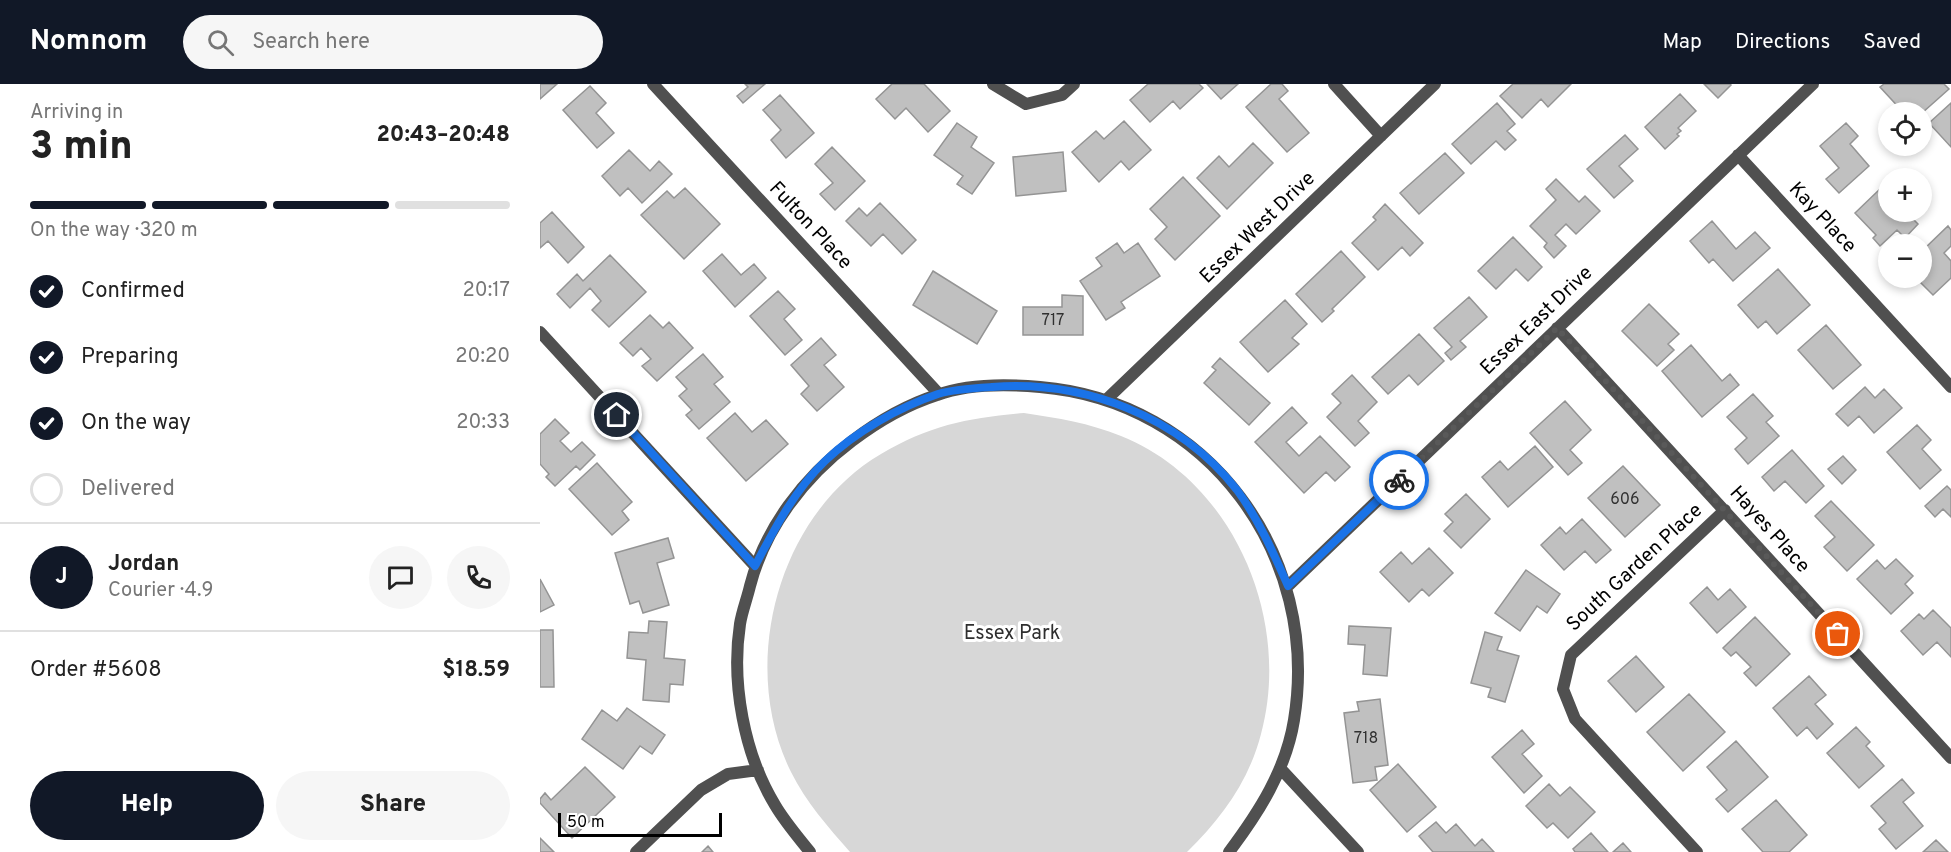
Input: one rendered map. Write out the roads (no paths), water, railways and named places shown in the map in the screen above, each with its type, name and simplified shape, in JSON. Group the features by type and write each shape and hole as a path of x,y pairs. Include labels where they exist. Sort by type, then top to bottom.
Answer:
{"street":[{"name":"Fulton Place","path":"653,84 939,394"},
{"path":"993,84 1026,104 1062,95 1074,84"},
{"path":"1334,84 1381,136"},
{"name":"Essex West Drive","path":"1107,399 1435,84"},
{"name":"Essex East Drive","path":"1288,586 1813,84"},
{"name":"Kay Place","path":"1738,155 1951,387"},
{"name":"Hayes Place","path":"1557,328 1951,758"},
{"path":"540,332 755,566"},
{"path":"810,852 775,806 749,745 738,685 740,625 755,566 784,509 826,460 877,423 939,394 1020,385 1062,388 1107,399 1154,420 1198,451 1228,482 1266,534 1288,586 1297,630 1299,676 1293,723 1280,768 1257,814 1229,852"},
{"name":"South Garden Place","path":"1697,852 1575,719 1563,689 1571,655 1725,510"},
{"path":"1280,768 1358,852"},
{"path":"636,852 701,790 728,774 758,770"}],"park label":[{"name":"Essex Park","path":"1012,634"}]}
